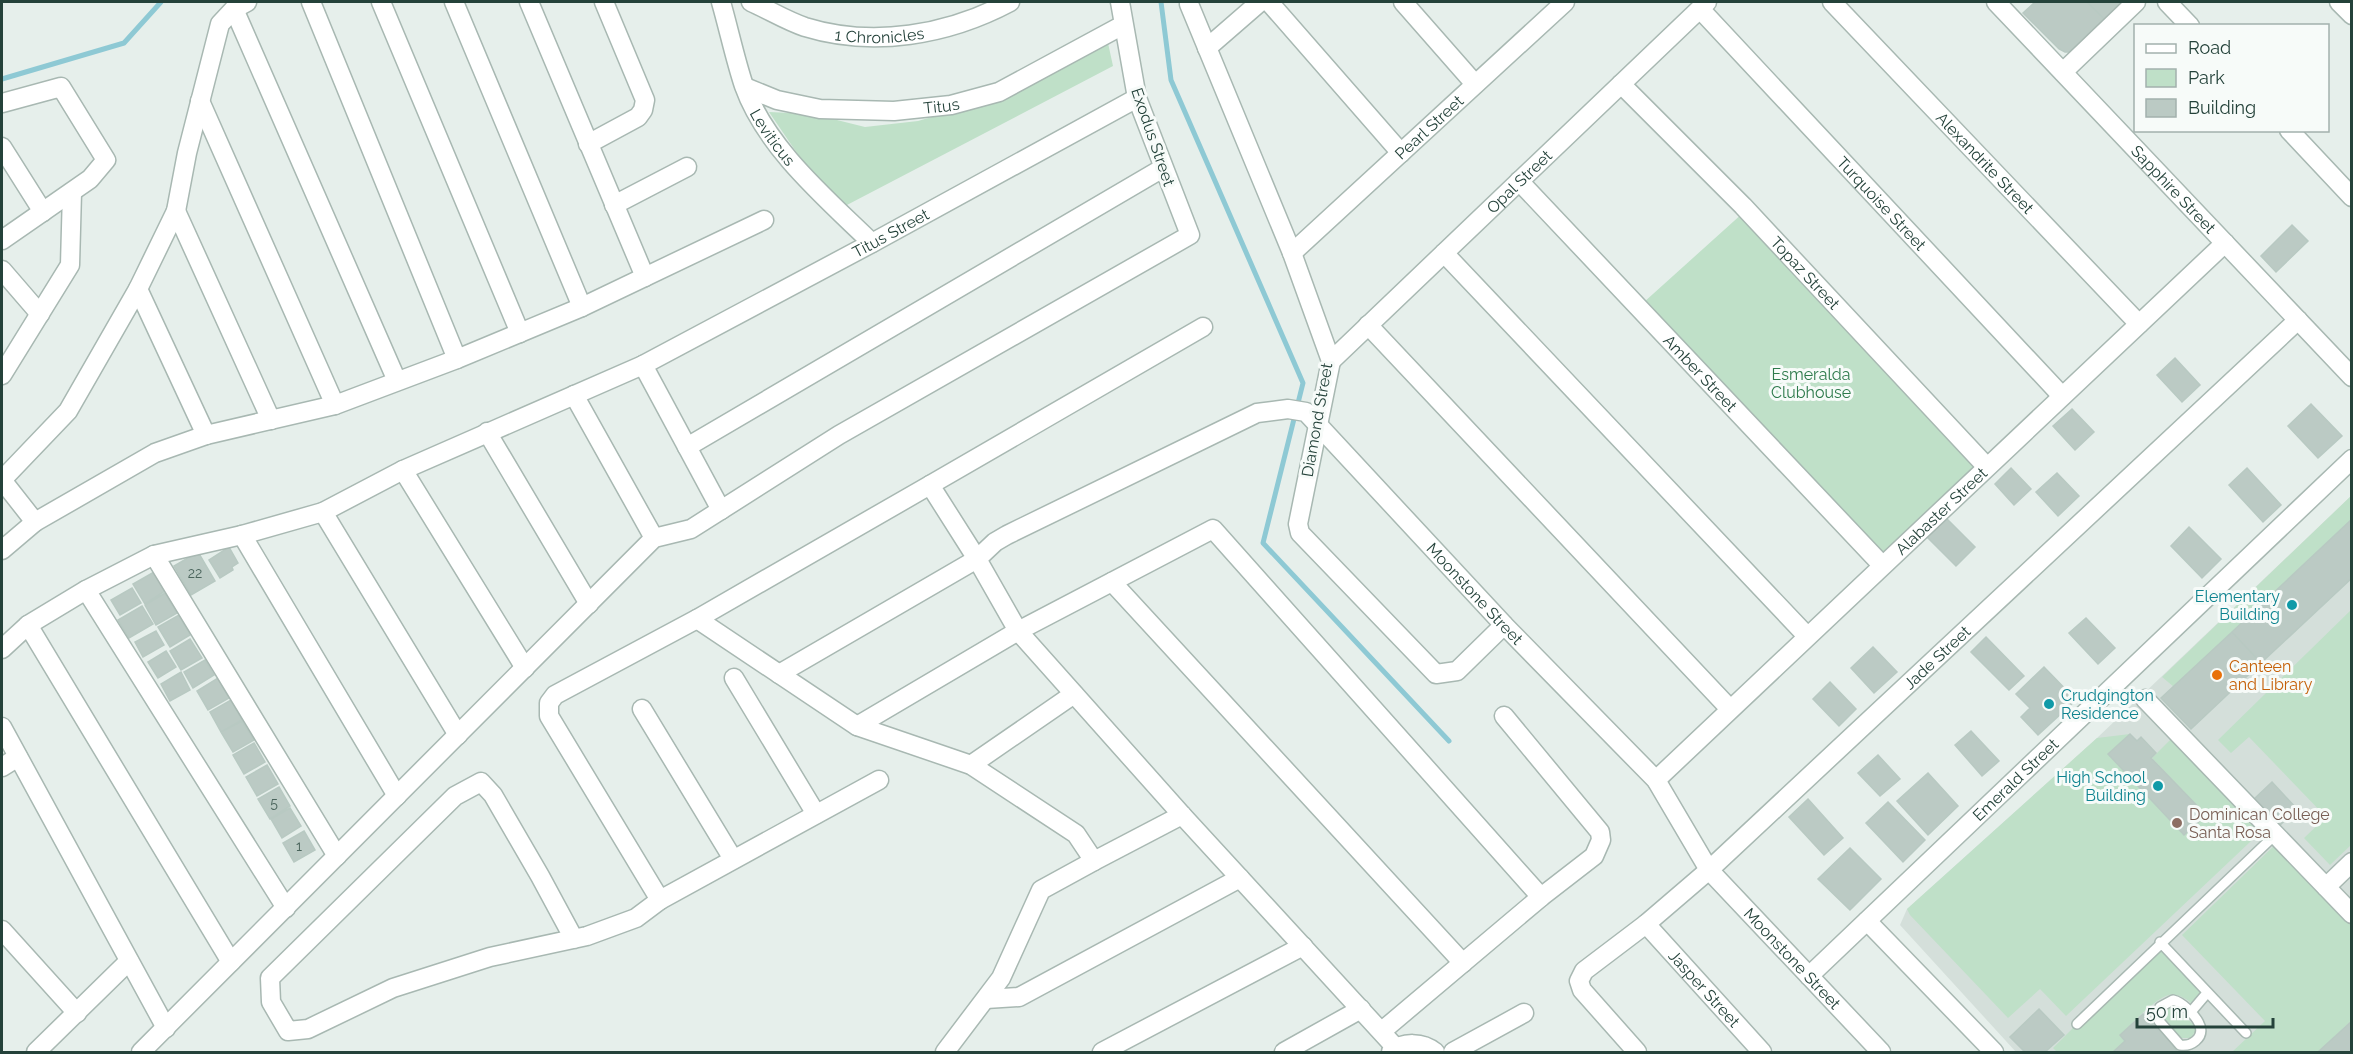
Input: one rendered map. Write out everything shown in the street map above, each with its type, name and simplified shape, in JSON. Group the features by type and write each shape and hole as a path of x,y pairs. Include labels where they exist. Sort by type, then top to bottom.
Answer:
{"street":[{"path":"311,2 457,359"},
{"path":"381,2 520,333"},
{"path":"454,2 582,307"},
{"path":"529,2 645,277"},
{"path":"588,144 638,117 643,110 645,100 604,2"},
{"name":"Leviticus","path":"722,2 745,87 759,117 797,169 872,243"},
{"name":"1 Chronicles","path":"751,2 804,26 835,34 865,38 933,31 989,13 1010,2"},
{"name":"Exodus Street","path":"721,510 839,435 1190,235 1137,98 1120,2"},
{"path":"1207,48 1260,2"},
{"path":"1269,2 1401,153"},
{"path":"1402,2 1475,84"},
{"name":"Alexandrite Street","path":"1832,2 2139,324"},
{"name":"Sapphire Street","path":"1996,2 2352,377"},
{"path":"2063,72 2136,2"},
{"path":"2167,2 2188,24"},
{"path":"2339,2 2352,15"},
{"name":"Diamond Street","path":"1189,3 1292,253 1330,361 1298,524 1306,541 1436,674 1456,671 1504,626"},
{"path":"35,522 2,480 68,411 138,289 176,211 187,153 220,24 240,5 397,381"},
{"name":"Pearl Street","path":"1292,253 1475,84 1554,5"},
{"name":"Opal Street","path":"1330,361 1704,5"},
{"name":"Turquoise Street","path":"1704,5 2062,396"},
{"name":"Titus","path":"745,87 777,100 820,109 894,111 951,105 999,92 1123,25"},
{"name":"Topaz Street","path":"1621,84 1743,206 1986,466"},
{"path":"2,103 61,87 106,160 90,179 2,240"},
{"name":"Titus Street","path":"2,649 28,626 86,590 154,555 242,535 323,512 403,470 643,365 1137,98"},
{"path":"200,101 335,405"},
{"path":"2291,132 2352,196"},
{"path":"2,147 43,212"},
{"path":"614,205 687,167"},
{"path":"687,447 1163,168"},
{"name":"Amber Street","path":"1519,181 1882,565"},
{"path":"2,373 70,266 72,192"},
{"path":"176,211 271,420"},
{"path":"2,550 35,522 155,453 206,435 335,405 457,359 582,307 764,220"},
{"name":"Alabaster Street","path":"1656,780 2224,243"},
{"path":"1444,253 1807,636"},
{"path":"2,270 40,314"},
{"path":"138,289 206,435"},
{"name":"Jade Street","path":"1637,1053 1582,990 1579,981 1584,971 1646,924 1709,870 2298,320"},
{"path":"1368,325 1730,709"},
{"path":"660,900 549,716 549,703 555,695 697,619 1203,327"},
{"path":"141,1053 654,538 692,529 721,510 643,365"},
{"path":"574,395 654,538"},
{"name":"Moonstone Street","path":"780,675 977,559 995,542 1007,535 1257,413 1288,409 1306,412 1504,626 1656,780 1709,870 1881,1053"},
{"path":"487,432 589,604"},
{"name":"Emerald Street","path":"1809,976 2352,459"},
{"path":"403,470 525,668"},
{"path":"930,485 977,559 1018,631 1074,694 1182,815 1382,1031 1393,1050 1412,1044 1429,1047 1435,1053"},
{"path":"323,512 458,735"},
{"path":"857,726 1018,631 1214,529 1541,897"},
{"path":"242,535 397,796"},
{"path":"154,555 337,856"},
{"path":"1112,582 1463,963"},
{"path":"86,590 286,908"},
{"path":"697,619 857,726 970,765 1076,834 1094,861"},
{"path":"28,626 231,962"},
{"path":"734,678 816,814"},
{"path":"970,765 1074,694"},
{"path":"2145,699 2352,914"},
{"path":"642,709 733,859"},
{"path":"1382,1031 1541,897 1594,856 1601,840 1600,832 1504,716"},
{"path":"2,727 166,1028"},
{"path":"2,767 18,757"},
{"path":"574,939 499,806 481,782 455,796 270,978 272,1002 288,1031 308,1029 393,988 490,957 574,939 587,936 636,918 660,900 879,780"},
{"path":"945,1053 1001,978 1041,890 1182,815"},
{"path":"2326,887 2352,862"},
{"path":"986,999 1019,998 1240,878"},
{"path":"1867,921 1994,1053"},
{"name":"Jasper Street","path":"1646,924 1762,1053"},
{"path":"2,930 77,1013"},
{"path":"1102,1053 1303,946"},
{"path":"36,1053 129,961"},
{"path":"1284,1053 1361,1008"},
{"path":"1453,1053 1524,1013"}],"lane":[{"path":"2077,1024 2160,942 2276,834"},
{"path":"2160,942 2246,1033"},
{"path":"2190,1013 2207,993"},
{"path":"2173,1000 2181,1003 2190,1013 2199,1023 2201,1033 2194,1042 2185,1046 2180,1045 2161,1025 2158,1011 2164,1004 2173,1000"}],"shaded area":[{"name":"Dominican College Santa Rosa","path":"2351,496 2351,1052 2016,1052 1900,925 1907,909 2097,738"}],"green space":[{"path":"1108,43 1113,66 845,206 801,159 769,112 813,114 865,127 918,121 1001,97"},
{"name":"Esmeralda Clubhouse","path":"1744,212 1978,463 1881,558 1643,303"},
{"path":"2351,496 2351,520 2174,687 2162,677"},
{"path":"2351,610 2351,845 2330,865 2304,838 2326,817 2249,737 2231,753 2218,740"},
{"path":"2179,731 2268,825 2066,1016 2040,989 2008,1018 1910,915 1907,909 2097,738 2130,734 2108,754 2184,835 2206,815 2152,758"},
{"path":"2280,840 2351,915 2351,1021 2318,1052 2232,1052 2265,1021 2182,935"},
{"path":"2162,939 2177,954 2171,961 2197,987 2208,987 2191,1003 2175,995 2163,997 2157,1001 2120,1035 2125,1041 2113,1052 2057,1052 2053,1048"},
{"path":"2174,1006 2194,1025 2196,1030 2191,1038 2181,1038 2164,1020 2164,1010"}],"building":[{"path":"2035,2 2087,2 2105,20 2071,52 2065,52 2059,49 2023,13"},
{"path":"2087,2 2125,2 2105,20"},
{"path":"2292,225 2308,241 2276,272 2261,256"},
{"path":"2175,358 2200,385 2182,402 2157,375"},
{"path":"2311,404 2342,436 2318,458 2288,426"},
{"path":"2072,409 2094,432 2075,450 2053,426"},
{"path":"2011,468 2031,489 2014,505 1995,484"},
{"path":"2247,468 2281,505 2263,522 2229,485"},
{"path":"2057,473 2079,496 2058,516 2036,492"},
{"path":"1945,517 1975,547 1956,566 1926,536"},
{"name":"Elementary Building","path":"2352,519 2352,578 2261,663 2232,632"},
{"path":"2189,527 2221,559 2202,578 2171,546"},
{"path":"229,547 238,563 232,567 233,570 220,578 209,560"},
{"path":"198,552 215,581 191,595 174,566"},
{"path":"154,572 165,591 145,604 133,584"},
{"path":"132,588 141,603 120,615 111,600"},
{"path":"165,593 177,613 156,625 145,605"},
{"path":"142,606 153,624 129,638 118,620"},
{"path":"179,615 190,635 170,647 158,627"},
{"path":"2086,618 2115,648 2098,664 2069,633"},
{"path":"156,631 164,645 143,657 135,642"},
{"name":"Canteen and Library","path":"2232,632 2261,663 2191,729 2161,698"},
{"path":"1986,637 2024,676 2009,690 1971,652"},
{"path":"190,639 202,658 181,670 170,651"},
{"path":"1873,647 1897,672 1874,693 1851,668"},
{"path":"166,651 176,667 158,678 148,662"},
{"path":"205,660 214,675 193,688 184,672"},
{"name":"Crudgington Residence","path":"2044,667 2076,700 2038,735 2021,717 2030,708 2016,694"},
{"path":"181,672 190,690 170,701 161,684"},
{"path":"218,678 229,698 208,710 197,691"},
{"path":"1830,682 1856,709 1839,726 1813,699"},
{"path":"231,700 242,720 221,732 210,712"},
{"path":"242,721 254,740 233,752 221,732"},
{"path":"1971,731 1999,761 1982,776 1955,745"},
{"name":"High School Building","path":"2130,734 2137,741 2141,737 2156,753 2151,758 2206,815 2184,835 2108,754"},
{"path":"254,743 265,762 244,774 233,755"},
{"path":"1878,755 1900,779 1880,796 1858,773"},
{"path":"267,765 278,784 257,796 246,777"},
{"path":"1928,773 1958,806 1928,835 1897,801"},
{"path":"2272,782 2297,809 2278,827 2253,800"},
{"path":"279,787 290,806 270,819 258,799"},
{"path":"1808,799 1843,838 1824,855 1789,817"},
{"path":"1888,802 1925,840 1903,862 1866,823"},
{"path":"290,808 301,826 282,838 271,819"},
{"path":"304,831 315,850 294,862 283,843"},
{"path":"1850,848 1881,879 1850,910 1818,879"},
{"path":"2039,1009 2064,1035 2045,1052 2025,1052 2010,1037"},
{"path":"2143,1014 2158,1030 2162,1026 2179,1044 2174,1048 2178,1052 2113,1052 2125,1041 2120,1035"},
{"path":"2352,1021 2352,1052 2318,1052"}],"waterway":[{"path":"2,79 124,43 161,2"},
{"path":"1161,2 1171,80 1303,383 1263,543 1449,741"}],"place":[{"name":"Elementary Building","path":"2292,605"},
{"name":"Canteen and Library","path":"2217,675"},
{"name":"Crudgington Residence","path":"2049,704"},
{"name":"High School Building","path":"2158,786"},
{"name":"Dominican College Santa Rosa","path":"2177,823"}]}
